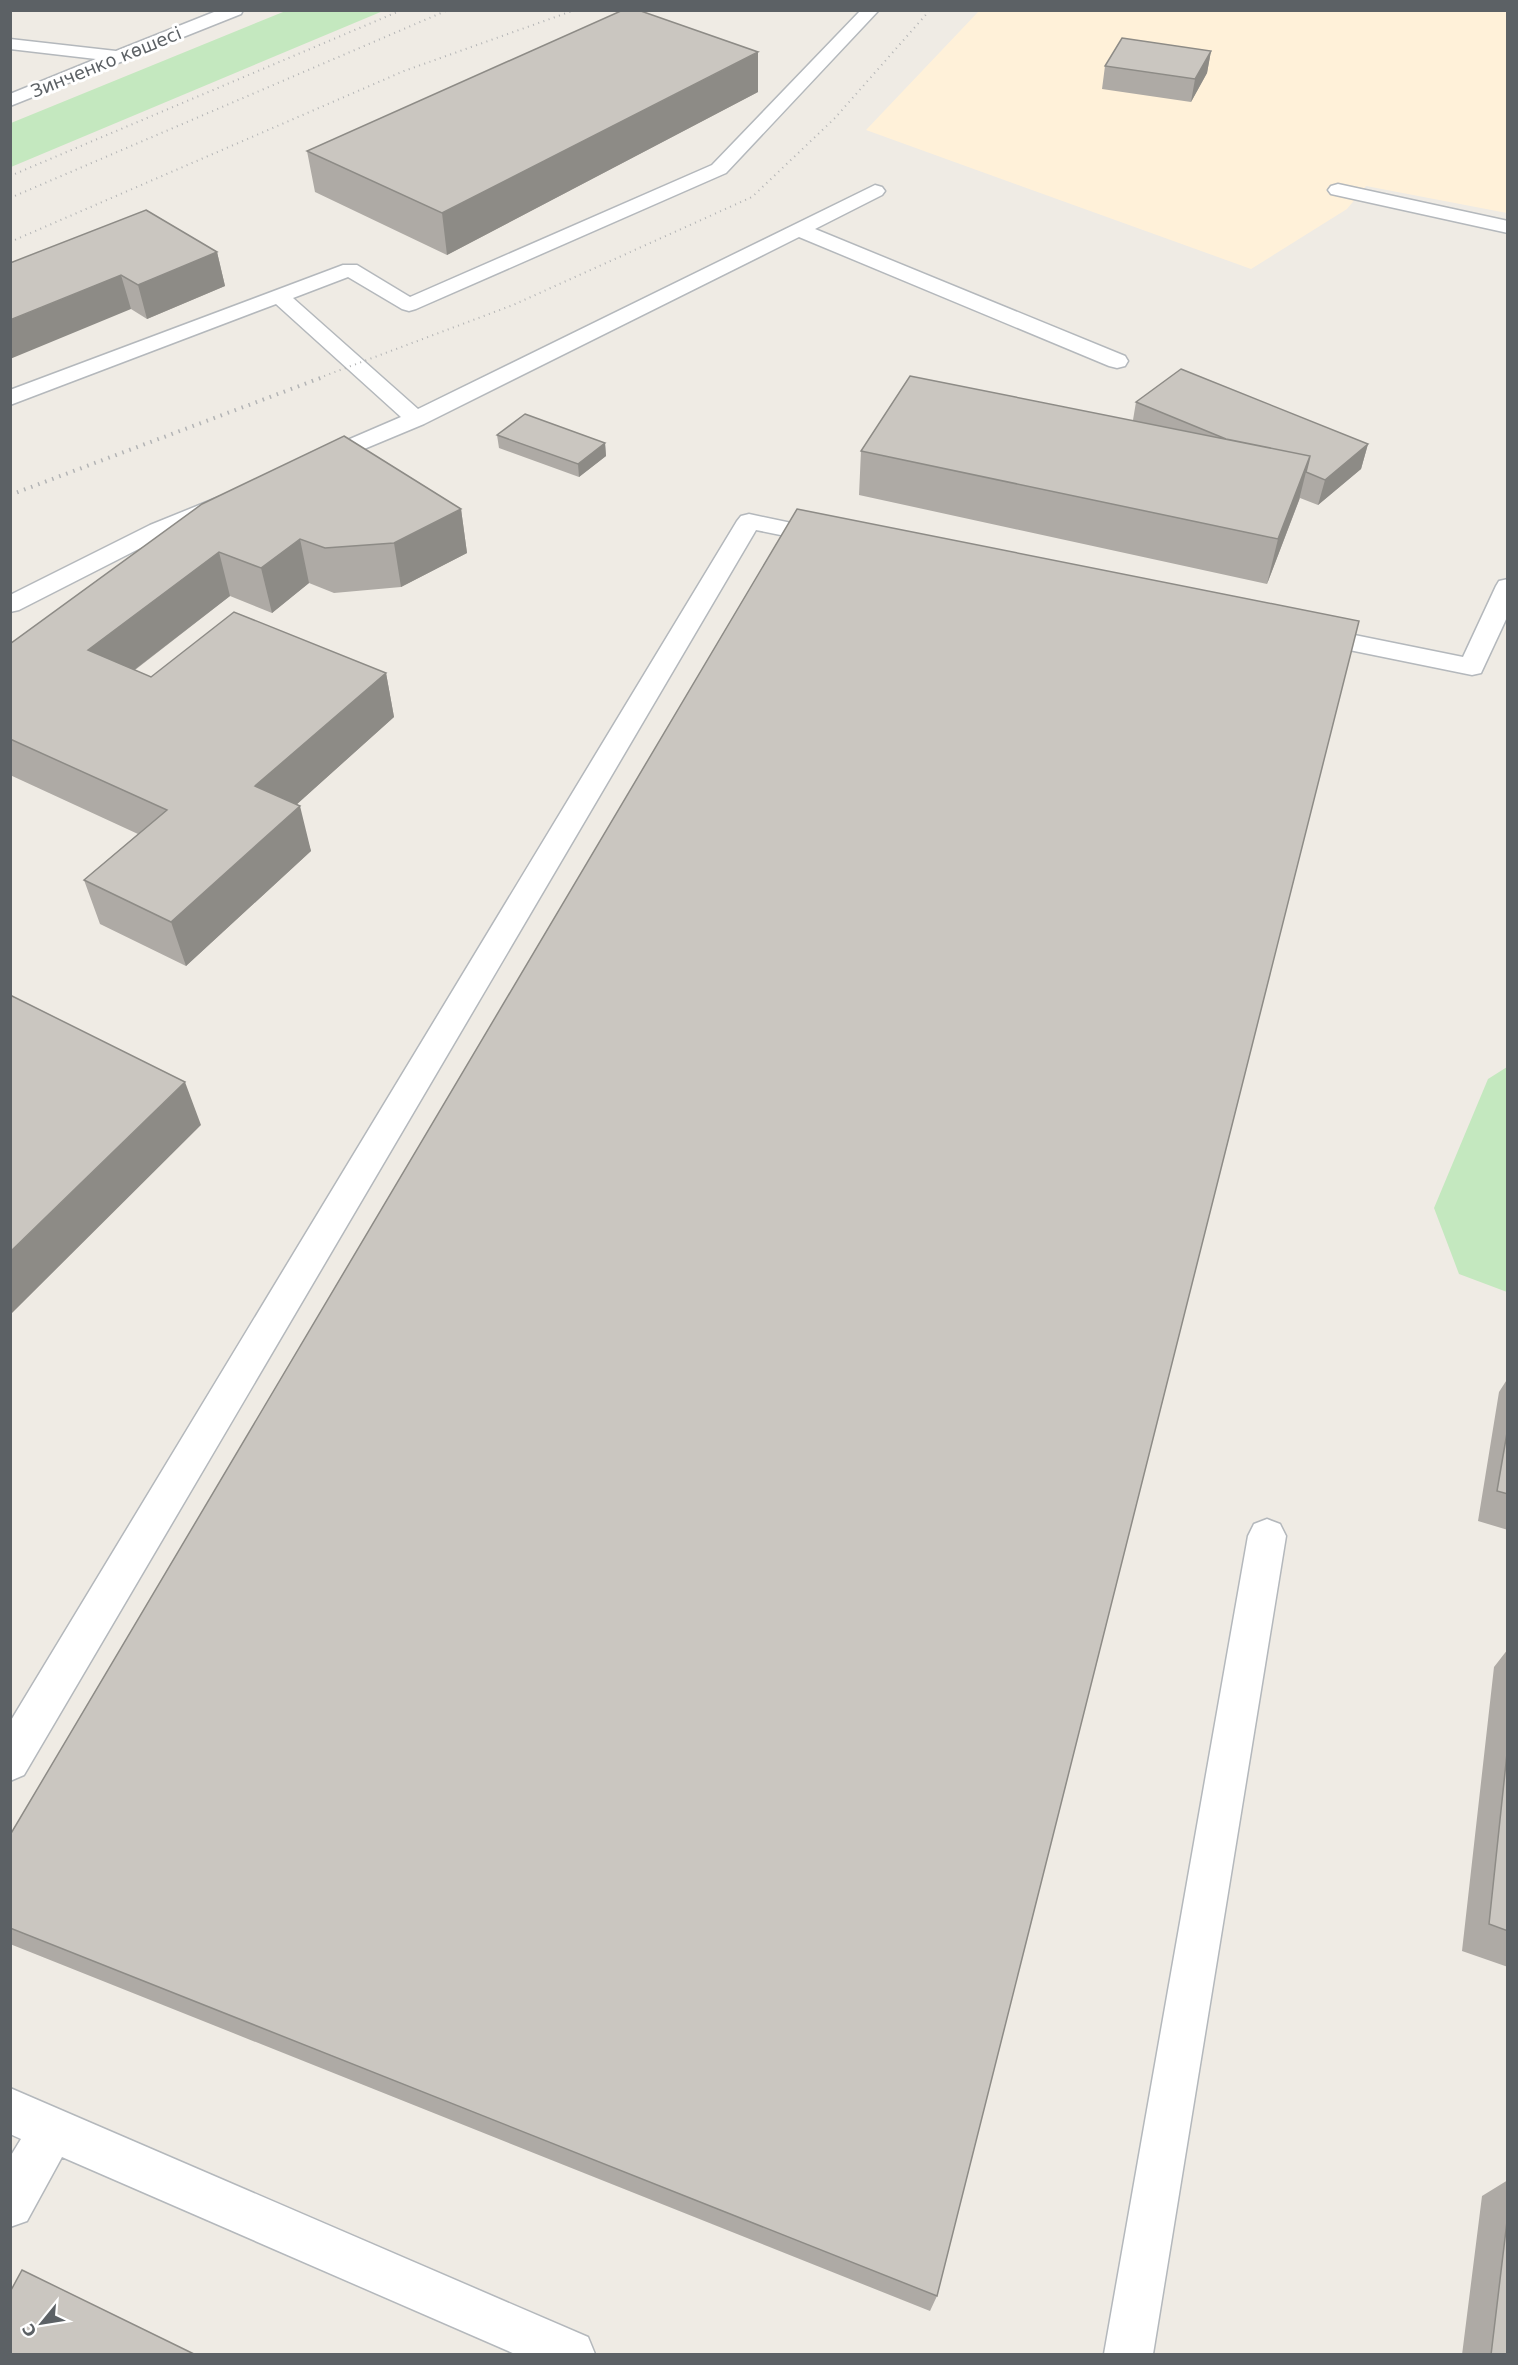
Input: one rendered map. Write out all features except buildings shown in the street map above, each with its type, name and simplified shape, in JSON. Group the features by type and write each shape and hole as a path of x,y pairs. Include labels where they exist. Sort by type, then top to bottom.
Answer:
{"street":[{"name":"Зинченко көшесі","path":"10,101 235,10"},
{"path":"10,398 350,268 409,305 719,169 871,10"},
{"path":"10,44 118,56"},
{"path":"1338,190 1508,227"},
{"path":"298,470 416,419 875,191"},
{"path":"798,230 1117,361"},
{"path":"279,296 416,419"},
{"path":"10,605 158,530 233,498"},
{"path":"10,1761 749,521 854,543"},
{"path":"1285,629 1472,667 1508,586"},
{"path":"1128,2355 1267,1536"},
{"path":"10,2204 31,2120 571,2355"}],"shaded area":[{"path":"979,11 1507,11 1507,213 1366,186 1347,209 1251,269 866,130"}],"green space":[{"path":"288,10 383,11 11,167 11,123"},
{"path":"1507,1067 1507,1292 1459,1274 1434,1208 1488,1079"}],"railway":[{"path":"10,176 402,10"},
{"path":"10,198 448,10"},
{"path":"10,242 404,71 575,10"},
{"path":"319,378 513,305 752,197 835,118 930,10"},
{"path":"10,495 323,377"}]}
